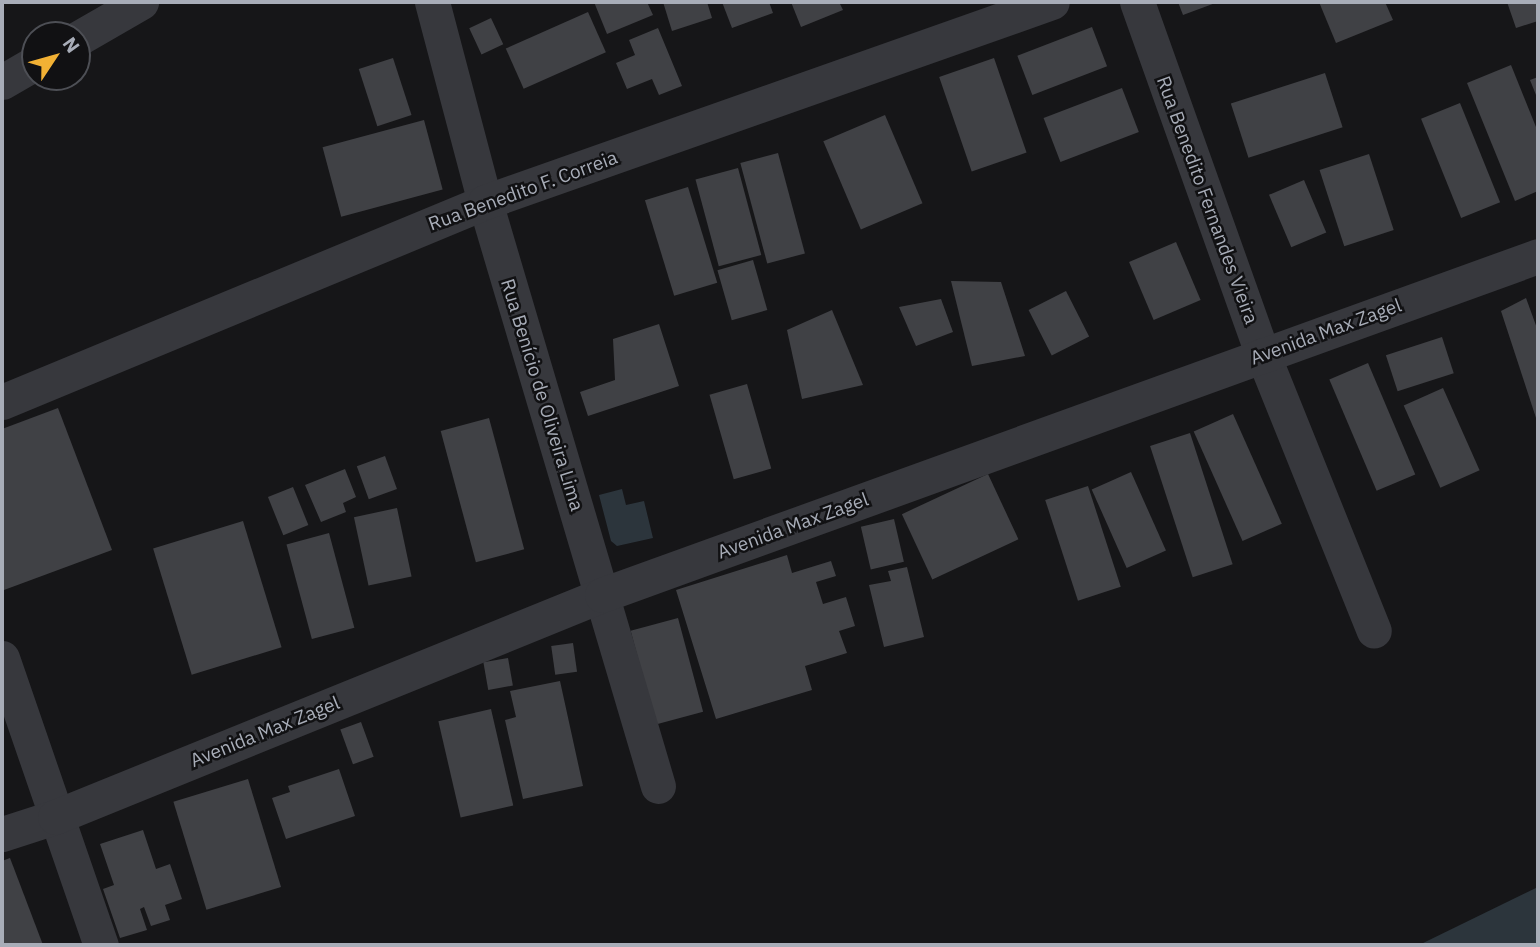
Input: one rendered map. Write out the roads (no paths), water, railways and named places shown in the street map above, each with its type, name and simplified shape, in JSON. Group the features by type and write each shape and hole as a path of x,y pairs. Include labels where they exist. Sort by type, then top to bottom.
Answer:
{"street":[{"path":"91,31 141,2"},
{"name":"Rua Benício de Oliveira Lima","path":"432,2 485,202 658,786"},
{"name":"Rua Benedito F. Correia","path":"2,402 485,202 1052,2"},
{"name":"Rua Benedito Fernandes Vieira","path":"1137,2 1263,355 1374,631"},
{"path":"2,82 21,71"},
{"name":"Avenida Max Zagel","path":"2,834 55,817 602,595 1538,256"},
{"path":"2,658 101,945"}]}
